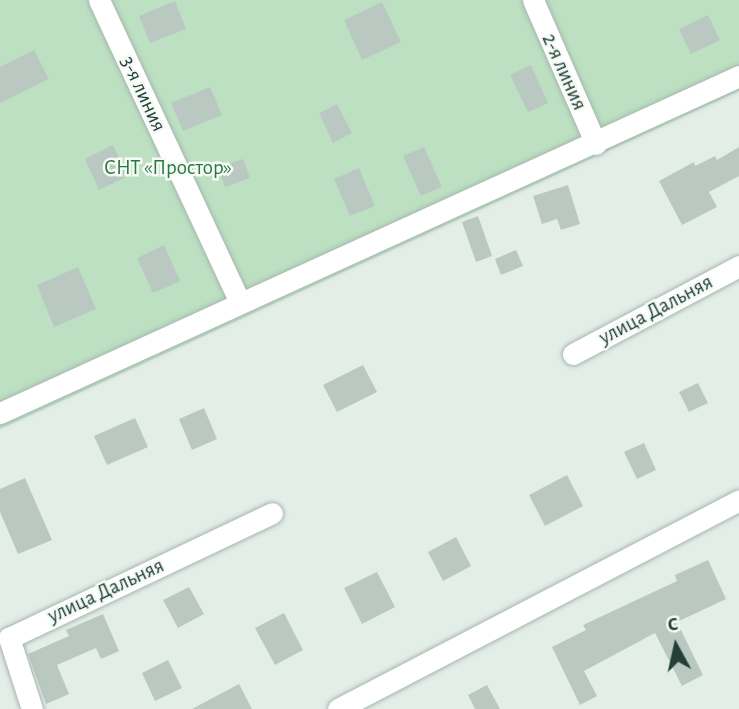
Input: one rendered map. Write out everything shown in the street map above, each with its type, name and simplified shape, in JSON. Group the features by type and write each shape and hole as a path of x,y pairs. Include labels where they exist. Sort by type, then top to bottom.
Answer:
{"street":[{"name":"3-я линия","path":"99,0 240,302"},
{"name":"2-я линия","path":"533,0 596,144"},
{"path":"0,413 240,302 596,144 739,76"},
{"name":"улица Дальняя","path":"573,354 739,266"},
{"path":"338,709 739,500"},
{"name":"улица Дальняя","path":"32,709 9,638 272,513"}],"green space":[{"name":"СНТ «Простор»","path":"0,0 739,0 739,91 0,429"}],"building":[{"path":"175,1 186,29 150,43 139,16"},
{"path":"382,2 401,42 362,60 344,20"},
{"path":"708,15 720,40 691,54 679,29"},
{"path":"34,50 49,79 0,103 0,67"},
{"path":"531,65 548,103 528,112 510,75"},
{"path":"210,87 222,115 183,131 171,103"},
{"path":"337,104 352,133 333,143 319,113"},
{"path":"113,145 128,176 99,190 85,159"},
{"path":"424,147 442,187 421,196 403,156"},
{"path":"739,147 739,176 709,192 717,207 682,225 659,181 694,162 695,166 715,156 717,160"},
{"path":"243,159 250,178 225,187 218,167"},
{"path":"359,168 375,206 350,216 334,179"},
{"path":"568,185 580,224 561,230 557,219 542,224 533,196"},
{"path":"478,216 492,256 476,262 462,222"},
{"path":"164,245 180,281 153,293 137,258"},
{"path":"516,250 523,266 501,275 495,259"},
{"path":"78,267 96,309 54,327 37,285"},
{"path":"363,365 377,392 337,412 323,385"},
{"path":"698,383 708,403 689,412 679,392"},
{"path":"204,408 217,439 192,450 179,419"},
{"path":"135,418 148,447 107,465 94,436"},
{"path":"644,443 656,470 637,479 624,452"},
{"path":"567,475 583,506 545,526 529,495"},
{"path":"25,478 52,540 18,554 0,512 0,489"},
{"path":"456,537 471,566 443,581 428,552"},
{"path":"708,560 726,599 677,622 703,675 682,686 655,633 584,671 597,696 580,705 552,647 586,630 583,625 677,581 675,575"},
{"path":"377,572 395,607 362,624 344,588"},
{"path":"189,587 204,614 178,628 163,600"},
{"path":"284,613 303,650 275,665 255,628"},
{"path":"103,614 119,651 101,659 96,648 57,665 69,694 46,704 28,654 69,636 66,630"},
{"path":"168,660 182,688 155,701 142,673"},
{"path":"239,684 252,709 192,709"},
{"path":"487,685 500,709 475,709 468,695"}]}
